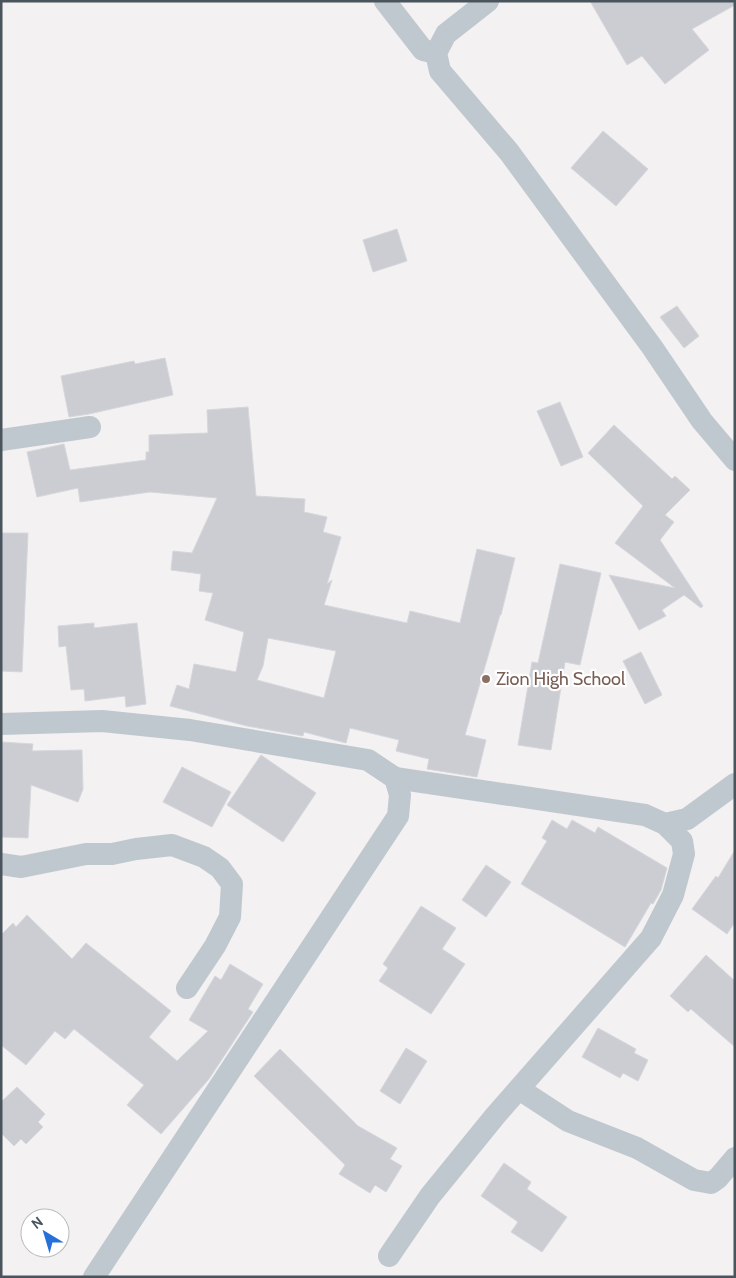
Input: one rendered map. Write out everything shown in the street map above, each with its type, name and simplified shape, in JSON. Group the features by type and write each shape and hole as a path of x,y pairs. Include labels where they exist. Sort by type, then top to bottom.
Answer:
{"street":[{"path":"385,1 422,50 436,53"},
{"path":"488,1 446,34 436,53 440,71 509,152 635,323 702,421 735,460"},
{"path":"1,440 90,427"},
{"path":"1,724 102,721 190,730 368,760 395,778 645,815 665,824 682,841 684,854 673,895 651,938 519,1089 430,1196 389,1256"},
{"path":"94,1277 398,816 400,795 395,778"},
{"path":"665,824 687,819 735,784"},
{"path":"1,864 22,867 86,854 112,854 172,845 204,857 220,868 232,884 230,917 215,946 186,988"},
{"path":"519,1089 568,1121 637,1148 694,1180 711,1183 718,1178 735,1158"}],"building":[{"path":"590,1 735,1 735,5 692,29 709,50 665,84 642,56 627,65"},
{"path":"603,131 648,169 616,206 571,168"},
{"path":"397,229 407,261 373,272 363,240"},
{"path":"677,306 699,336 684,348 660,317"},
{"path":"165,358 173,395 69,417 61,376 134,361 135,364"},
{"path":"560,402 583,457 561,466 537,411"},
{"path":"248,407 256,496 305,499 304,512 327,517 323,532 341,537 327,584 332,580 324,605 407,623 410,611 460,623 477,549 515,558 501,615 465,735 486,740 477,777 427,769 429,759 396,751 399,740 350,728 346,743 304,732 303,736 247,726 170,706 177,685 189,689 194,664 236,672 244,632 205,620 213,593 199,591 201,574 171,570 173,551 192,553 217,498 150,492 80,502 78,488 37,497 27,452 64,444 70,470 146,460 146,452 149,452 149,435 208,433 207,410","holes":["268,638 336,651 324,698 257,680 263,666"]},
{"path":"614,425 672,479 675,476 690,490 665,515 674,522 660,540 703,606 701,608 684,595 662,610 666,616 639,630 609,575 675,588 615,543 643,506 588,453"},
{"path":"1,533 28,533 22,672 1,671"},
{"path":"560,564 601,573 580,665 565,662 551,750 518,745 532,662 538,663"},
{"path":"94,623 94,628 137,623 146,704 126,707 125,696 85,701 84,689 71,690 66,646 59,647 58,626"},
{"path":"641,652 662,695 645,704 623,661"},
{"path":"1,742 33,744 32,751 82,750 83,789 78,802 31,785 28,838 1,837"},
{"path":"261,755 316,793 283,842 227,805"},
{"path":"182,767 231,792 212,827 163,802"},
{"path":"552,820 567,829 572,820 595,833 598,827 667,868 661,890 653,904 651,903 625,947 521,884 547,841 542,838"},
{"path":"735,850 735,922 727,934 692,909 716,876 718,878"},
{"path":"486,865 511,882 486,917 462,900"},
{"path":"421,906 456,928 442,949 465,964 431,1014 379,981 388,968 383,964"},
{"path":"27,915 72,959 86,943 171,1011 149,1037 177,1061 208,1031 189,1020 215,976 221,980 230,964 263,984 248,1009 253,1012 209,1079 161,1134 127,1105 144,1085 74,1029 65,1039 55,1031 26,1065 1,1045 1,935 13,923 16,927"},
{"path":"706,955 735,981 735,1047 691,1009 688,1012 670,996"},
{"path":"598,1028 636,1049 634,1053 648,1060 638,1081 623,1073 620,1078 582,1057"},
{"path":"406,1048 427,1061 400,1104 380,1091"},
{"path":"280,1049 358,1126 397,1148 390,1159 402,1166 386,1192 375,1185 370,1193 339,1174 345,1165 254,1076"},
{"path":"17,1087 45,1114 38,1122 43,1127 26,1144 21,1139 14,1146 1,1133 1,1102"},
{"path":"504,1163 531,1182 527,1189 567,1217 542,1252 511,1232 518,1222 481,1196"}],"place":[{"name":"Zion High School","path":"486,679"}]}
